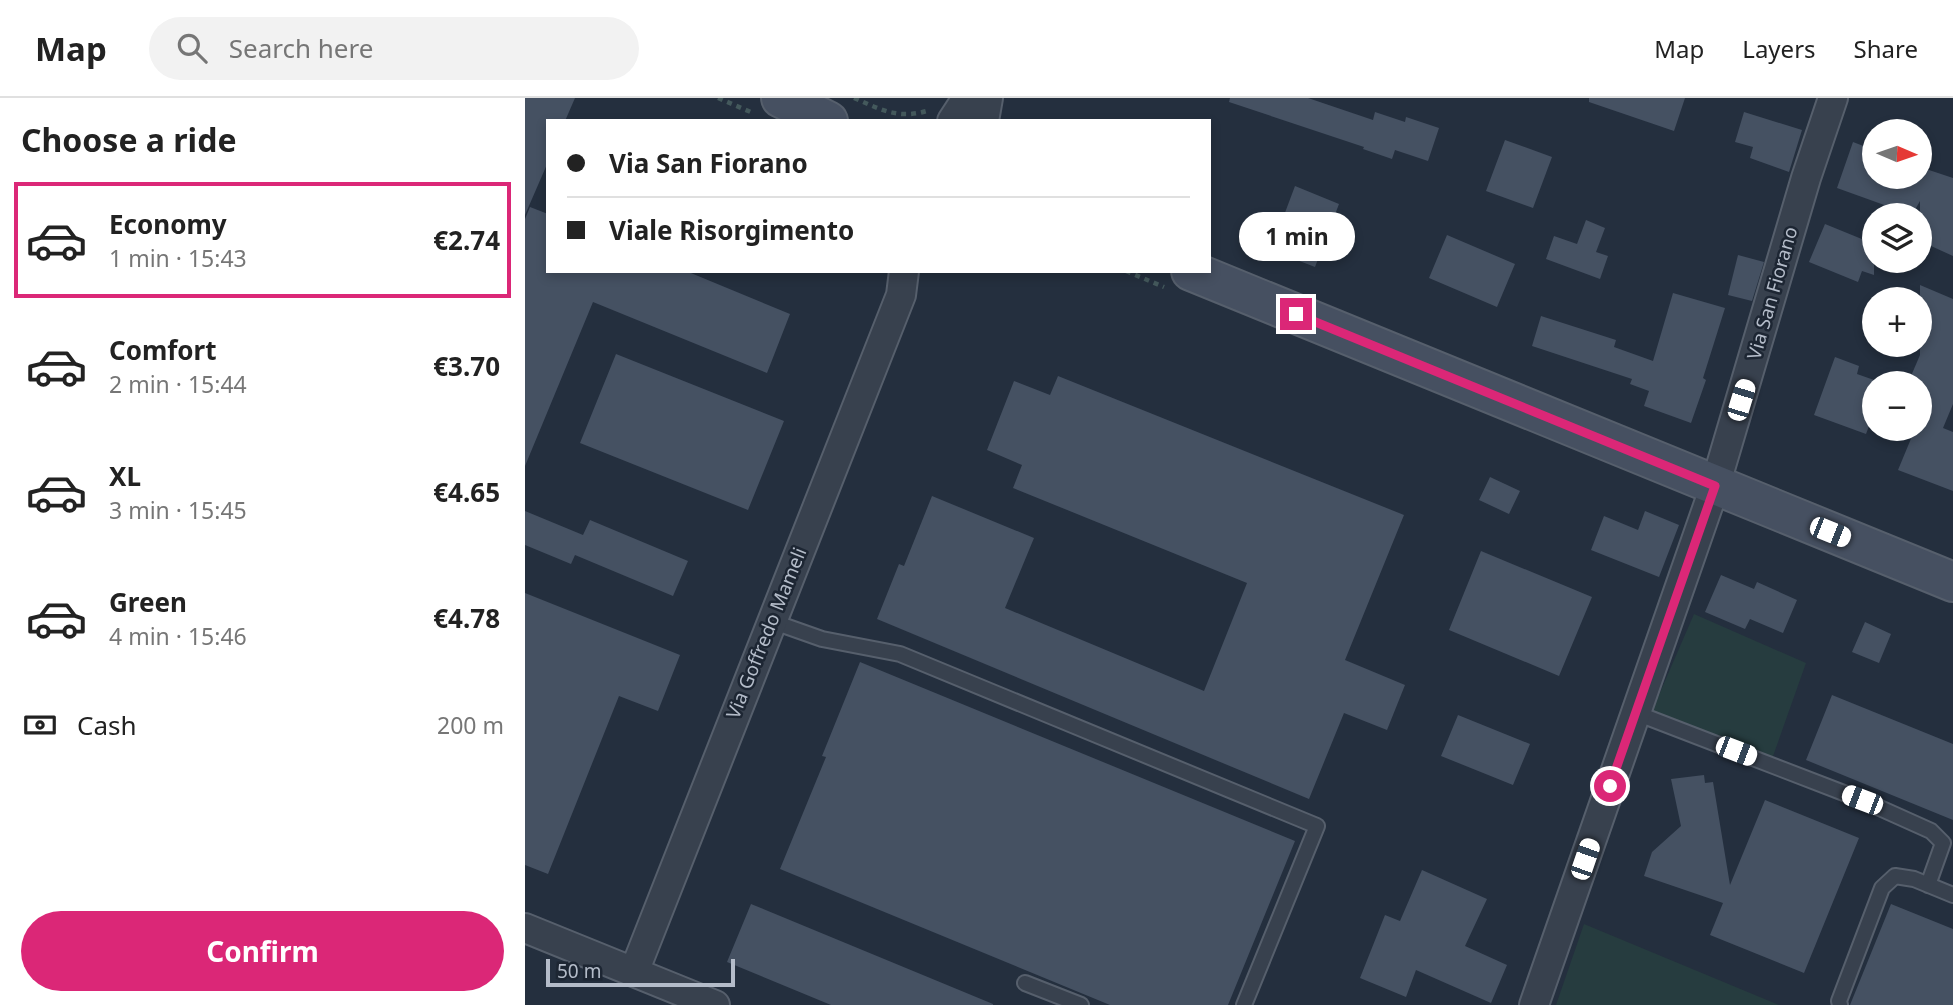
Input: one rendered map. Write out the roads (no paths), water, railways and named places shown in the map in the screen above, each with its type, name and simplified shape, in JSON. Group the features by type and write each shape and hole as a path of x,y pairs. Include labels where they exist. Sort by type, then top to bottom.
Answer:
{"street":[{"path":"942,115 967,98"},
{"path":"984,119 988,98"},
{"name":"Via San Fiorano","path":"1534,1005 1715,486 1806,178 1833,98"},
{"path":"771,107 829,119"},
{"path":"1196,273 1953,582"},
{"name":"Via Goffredo Mameli","path":"633,972 903,283"},
{"path":"525,928 715,1005"}],"lane":[{"path":"771,621 822,639 899,654 1317,826 1244,1005"},
{"path":"1636,713 1862,800 1931,831 1943,843 1928,885"},
{"path":"1840,1005 1839,1001 1882,888 1895,876 1914,879 1953,895"},
{"path":"1024,983 1081,1005"}]}
